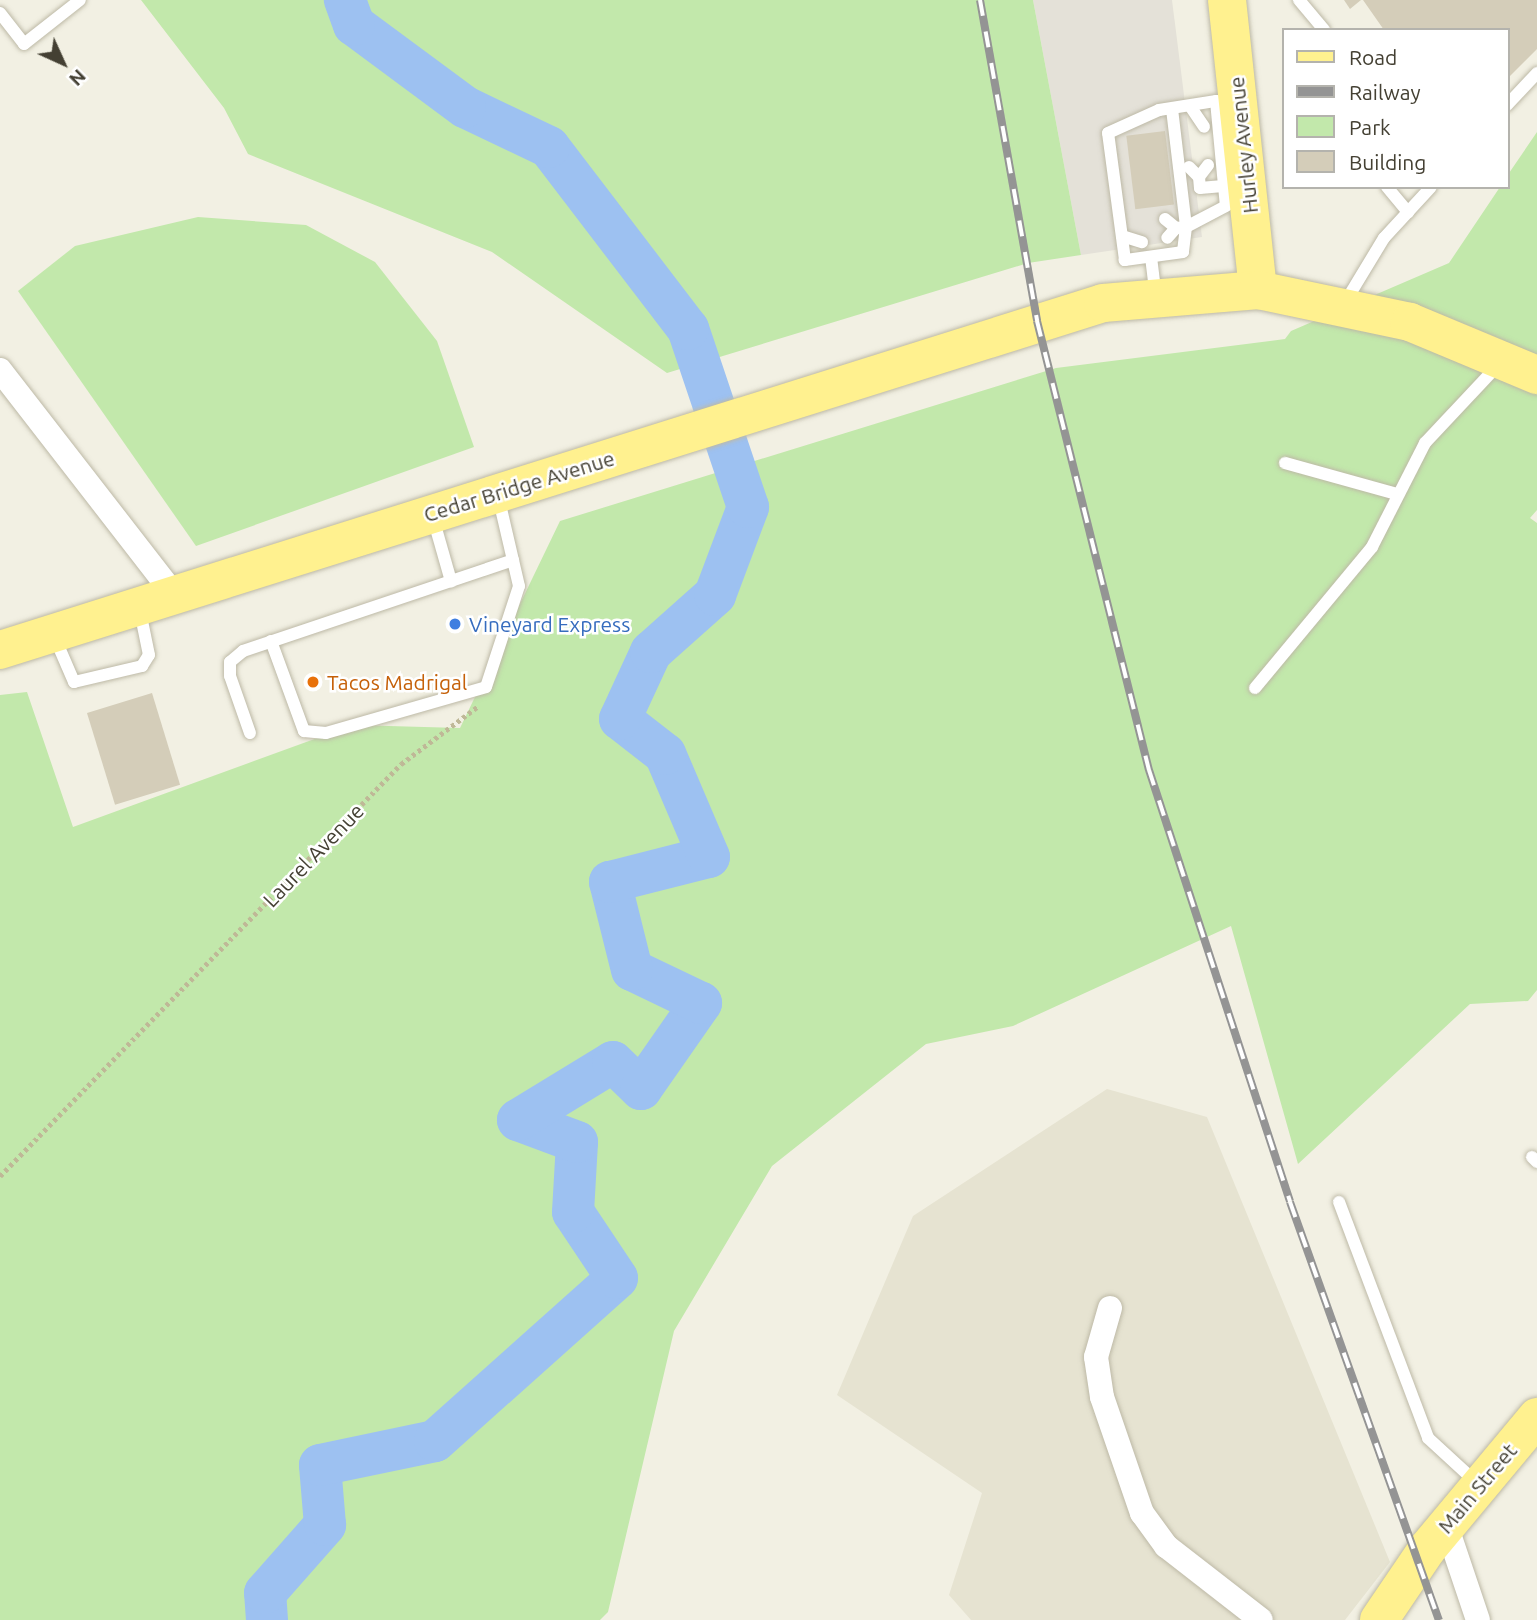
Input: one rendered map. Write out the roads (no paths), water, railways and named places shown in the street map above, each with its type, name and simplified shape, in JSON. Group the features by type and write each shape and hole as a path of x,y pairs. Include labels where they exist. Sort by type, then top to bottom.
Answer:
{"main road":[{"name":"Hurley Avenue","path":"1227,0 1227,99 1233,198 1258,290"},
{"name":"Cedar Bridge Avenue","path":"0,650 176,597 431,513 1037,321 1103,303 1258,290 1410,322 1521,367"},
{"name":"Main Street","path":"1379,1620 1419,1561 1478,1484 1537,1418"}],"street":[{"path":"0,370 176,597"},
{"path":"1110,1308 1096,1357 1102,1397 1142,1513 1166,1546 1261,1620"},
{"path":"1446,1525 1478,1620"}],"lane":[{"path":"0,13 24,44 80,0"},
{"path":"1299,0 1322,28"},
{"path":"1509,104 1537,73"},
{"path":"1132,237 1108,133 1172,109 1190,111 1227,99"},
{"path":"1139,222 1125,260 1182,252 1172,109"},
{"path":"1190,111 1203,127"},
{"path":"1183,130 1190,111"},
{"path":"1199,177 1208,165"},
{"path":"1189,167 1199,177 1200,188 1233,198"},
{"path":"1389,189 1408,212"},
{"path":"1342,306 1408,212 1430,189"},
{"path":"1167,238 1181,227 1233,198"},
{"path":"1165,219 1181,227"},
{"path":"1151,257 1157,298"},
{"path":"1255,688 1372,547 1425,443 1521,367"},
{"path":"1285,463 1397,494"},
{"path":"271,641 304,731 326,733 486,687 519,586 497,492"},
{"path":"431,513 451,581"},
{"path":"250,733 230,662 271,641 513,560"},
{"path":"53,634 74,682 142,666 149,654 139,608"},
{"path":"1339,1202 1428,1438 1478,1484"}],"waterway":[{"path":"267,1620 265,1593 325,1525 320,1465 435,1441 617,1278 573,1212 577,1142 518,1120 613,1062 641,1089 701,1003 632,970 610,882 709,857 665,754 620,719 651,652 715,595 748,507 688,329 549,147 465,107 354,25 345,0"}],"railway":[{"path":"980,0 1037,321 1149,770 1290,1202 1439,1620"}],"place":[{"name":"Vineyard Express","path":"455,624"},
{"name":"Tacos Madrigal","path":"313,682"}]}
